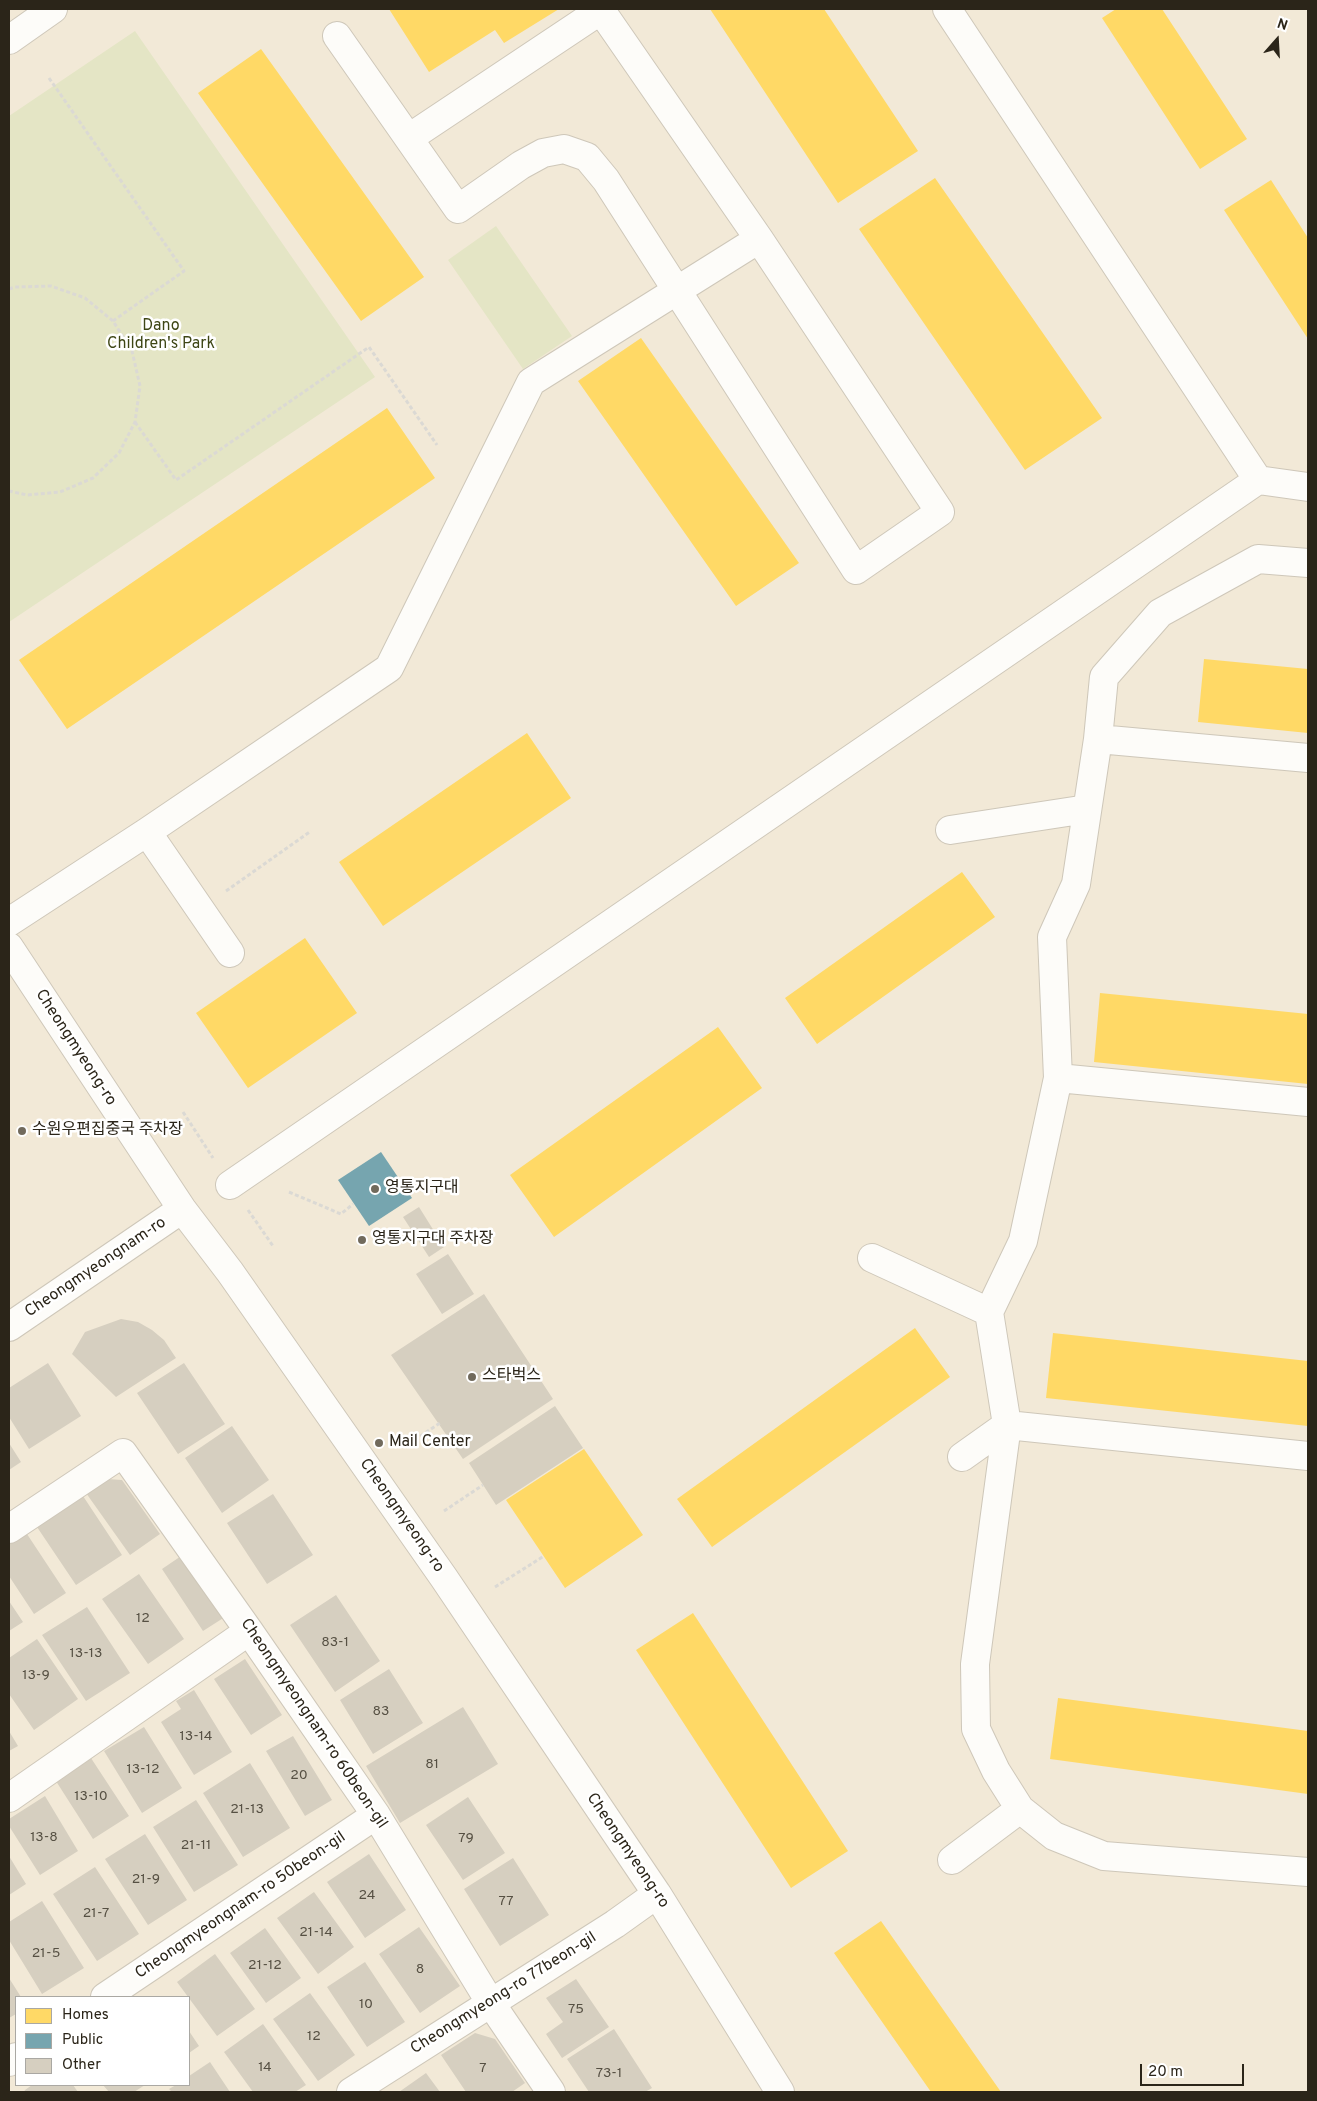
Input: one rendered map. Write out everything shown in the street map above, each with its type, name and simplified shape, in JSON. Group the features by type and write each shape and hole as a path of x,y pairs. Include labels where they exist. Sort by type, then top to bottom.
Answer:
{"street":[{"path":"9,40 53,9"},
{"path":"948,9 1258,480"},
{"path":"337,36 458,209 521,165 543,153 564,149 587,157 606,180 856,570 940,512 759,239 601,10 409,138"},
{"path":"9,922 147,832 388,668 531,382 759,239"},
{"path":"230,1185 1258,480 1308,487"},
{"path":"1308,563 1258,559 1160,613 1104,677 1098,739 1076,884 1052,937 1058,1078 1023,1241 989,1312 1006,1425 975,1664 976,1728 996,1771 1020,1809 1054,1836 1104,1856 1308,1872"},
{"path":"1098,739 1308,758"},
{"path":"950,830 1087,809"},
{"path":"147,832 230,953"},
{"name":"Cheongmyeong-ro","path":"9,948 182,1209 230,1272 384,1490 657,1894 780,2092"},
{"path":"1058,1078 1308,1102"},
{"name":"Cheongmyeongnam-ro","path":"9,1327 182,1209"},
{"path":"872,1258 989,1312"},
{"path":"962,1458 1006,1425 1308,1456"},
{"name":"Cheongmyeongnam-ro 60beon-gil","path":"9,1528 123,1453 249,1630 376,1815 490,2002 551,2092"},
{"path":"9,1798 249,1630"},
{"path":"952,1860 1020,1809"},
{"name":"Cheongmyeongnam-ro 50beon-gil","path":"106,1996 376,1815"},
{"name":"Cheongmyeong-ro 77beon-gil","path":"351,2092 615,1924 657,1894"}],"path":[{"path":"49,78 184,271 113,320"},
{"path":"9,289 15,287 51,286 85,298 113,320 132,351 140,386 135,422 119,454 93,478 60,492 27,495 9,491"},
{"path":"135,422 176,480 369,347 437,445"},
{"path":"200,910 311,832"},
{"path":"289,1192 341,1214 353,1204"},
{"path":"404,1447 440,1423"},
{"path":"444,1511 484,1485"},
{"path":"495,1587 544,1556"}],"green space":[{"name":"Dano Children's Park","path":"135,31 375,377 9,622 9,116"},
{"path":"496,226 572,336 523,369 448,260"}],"building: Homes":[{"path":"389,9 559,9 504,43 495,30 429,72"},
{"path":"710,9 824,9 918,151 838,203"},
{"path":"1116,9 1162,9 1247,139 1200,169 1102,18"},
{"path":"261,49 424,277 361,321 198,93"},
{"path":"935,178 1102,418 1025,470 859,229"},
{"path":"1271,180 1308,238 1308,339 1224,210"},
{"path":"641,338 799,563 736,606 578,381"},
{"path":"387,408 435,478 67,729 19,660"},
{"path":"1204,659 1308,669 1308,733 1198,722"},
{"path":"527,733 571,798 383,926 339,862"},
{"path":"962,872 995,917 817,1044 785,998"},
{"path":"305,938 357,1013 248,1088 196,1013"},
{"path":"1100,993 1308,1014 1308,1084 1094,1062"},
{"path":"718,1027 762,1088 554,1237 510,1175"},
{"path":"915,1328 950,1377 712,1547 677,1499"},
{"path":"1053,1333 1308,1361 1308,1426 1046,1398"},
{"path":"584,1449 643,1535 565,1588 506,1500"},
{"path":"693,1613 848,1851 791,1888 636,1650"},
{"path":"1058,1698 1308,1731 1308,1794 1050,1759"},
{"path":"881,1921 1001,2092 931,2092 834,1953"}],"building: Public":[{"name":"영통지구대","path":"381,1152 412,1198 369,1226 338,1180"}],"building: Other":[{"path":"419,1207 444,1247 429,1257 403,1217"},
{"path":"448,1254 474,1294 442,1314 416,1274"},
{"name":"스타벅스","path":"484,1294 553,1399 463,1459 391,1355"},
{"path":"121,1319 138,1322 152,1330 164,1340 176,1358 116,1397 72,1354 85,1332"},
{"path":"48,1363 81,1416 29,1449 9,1417 9,1388"},
{"path":"184,1363 225,1424 178,1454 137,1393"},
{"path":"555,1406 583,1448 496,1505 469,1463"},
{"path":"232,1426 269,1480 222,1513 185,1458"},
{"path":"9,1443 21,1462 9,1470"},
{"path":"107,1479 122,1480 160,1534 130,1555 86,1493"},
{"path":"273,1494 313,1555 267,1584 227,1523"},
{"path":"83,1496 122,1555 76,1585 37,1527"},
{"path":"25,1531 66,1593 34,1614 9,1576 9,1542"},
{"path":"187,1552 228,1615 203,1631 162,1569"},
{"path":"139,1574 184,1639 148,1664 102,1599"},
{"path":"336,1595 380,1661 335,1692 290,1625"},
{"path":"9,1601 23,1622 9,1631"},
{"path":"87,1607 130,1673 86,1701 42,1635"},
{"path":"37,1639 78,1699 34,1730 9,1694 9,1658"},
{"path":"245,1659 282,1715 251,1735 214,1679"},
{"path":"389,1669 423,1723 373,1754 340,1700"},
{"path":"194,1690 232,1752 194,1775 161,1722 181,1709 176,1701"},
{"path":"463,1707 498,1764 400,1823 366,1766"},
{"path":"144,1727 182,1788 142,1813 104,1751"},
{"path":"9,1731 18,1746 9,1751"},
{"path":"293,1736 332,1800 305,1816 266,1751"},
{"path":"89,1755 129,1816 93,1839 54,1778"},
{"path":"250,1763 290,1828 243,1857 203,1793"},
{"path":"45,1796 78,1851 40,1875 9,1826 9,1819"},
{"path":"468,1797 505,1853 463,1880 426,1825"},
{"path":"196,1800 238,1865 194,1892 153,1827"},
{"path":"145,1834 187,1900 148,1925 105,1859"},
{"path":"369,1854 406,1910 365,1938 327,1882"},
{"path":"9,1856 26,1884 9,1895"},
{"path":"513,1858 549,1915 500,1946 464,1889"},
{"path":"95,1867 139,1934 97,1961 53,1894"},
{"path":"314,1892 354,1947 318,1974 277,1918"},
{"path":"42,1901 84,1968 42,1994 9,1940 9,1922"},
{"path":"419,1927 460,1986 420,2013 379,1954"},
{"path":"265,1928 301,1978 266,2003 230,1953"},
{"path":"215,1954 255,2009 217,2036 190,2000 190,1996 187,1996 177,1982"},
{"path":"365,1962 405,2022 367,2047 327,1987"},
{"path":"9,1978 20,1996 15,1996 15,2015 9,2018"},
{"path":"576,1979 609,2027 562,2058 546,2034 563,2022 546,1998"},
{"path":"310,1993 355,2055 318,2081 273,2019"},
{"path":"263,2024 306,2085 295,2092 253,2092 224,2052"},
{"path":"614,2029 652,2088 645,2092 589,2092 567,2059"},
{"path":"190,2032 199,2046 190,2052"},
{"path":"475,2033 495,2039 525,2083 512,2092 466,2092 441,2055"},
{"path":"210,2062 230,2092 172,2092 169,2089 174,2086 190,2086 190,2075"},
{"path":"426,2073 440,2092 399,2092"},
{"path":"31,2086 74,2086 78,2092 24,2092"},
{"path":"104,2086 143,2086 134,2092 109,2092"}],"place":[{"name":"수원우편집중국 주차장","path":"22,1131"},
{"name":"영통지구대","path":"375,1189"},
{"name":"영통지구대 주차장","path":"362,1240"},
{"name":"스타벅스","path":"472,1377"},
{"name":"Mail Center","path":"379,1443"}]}
